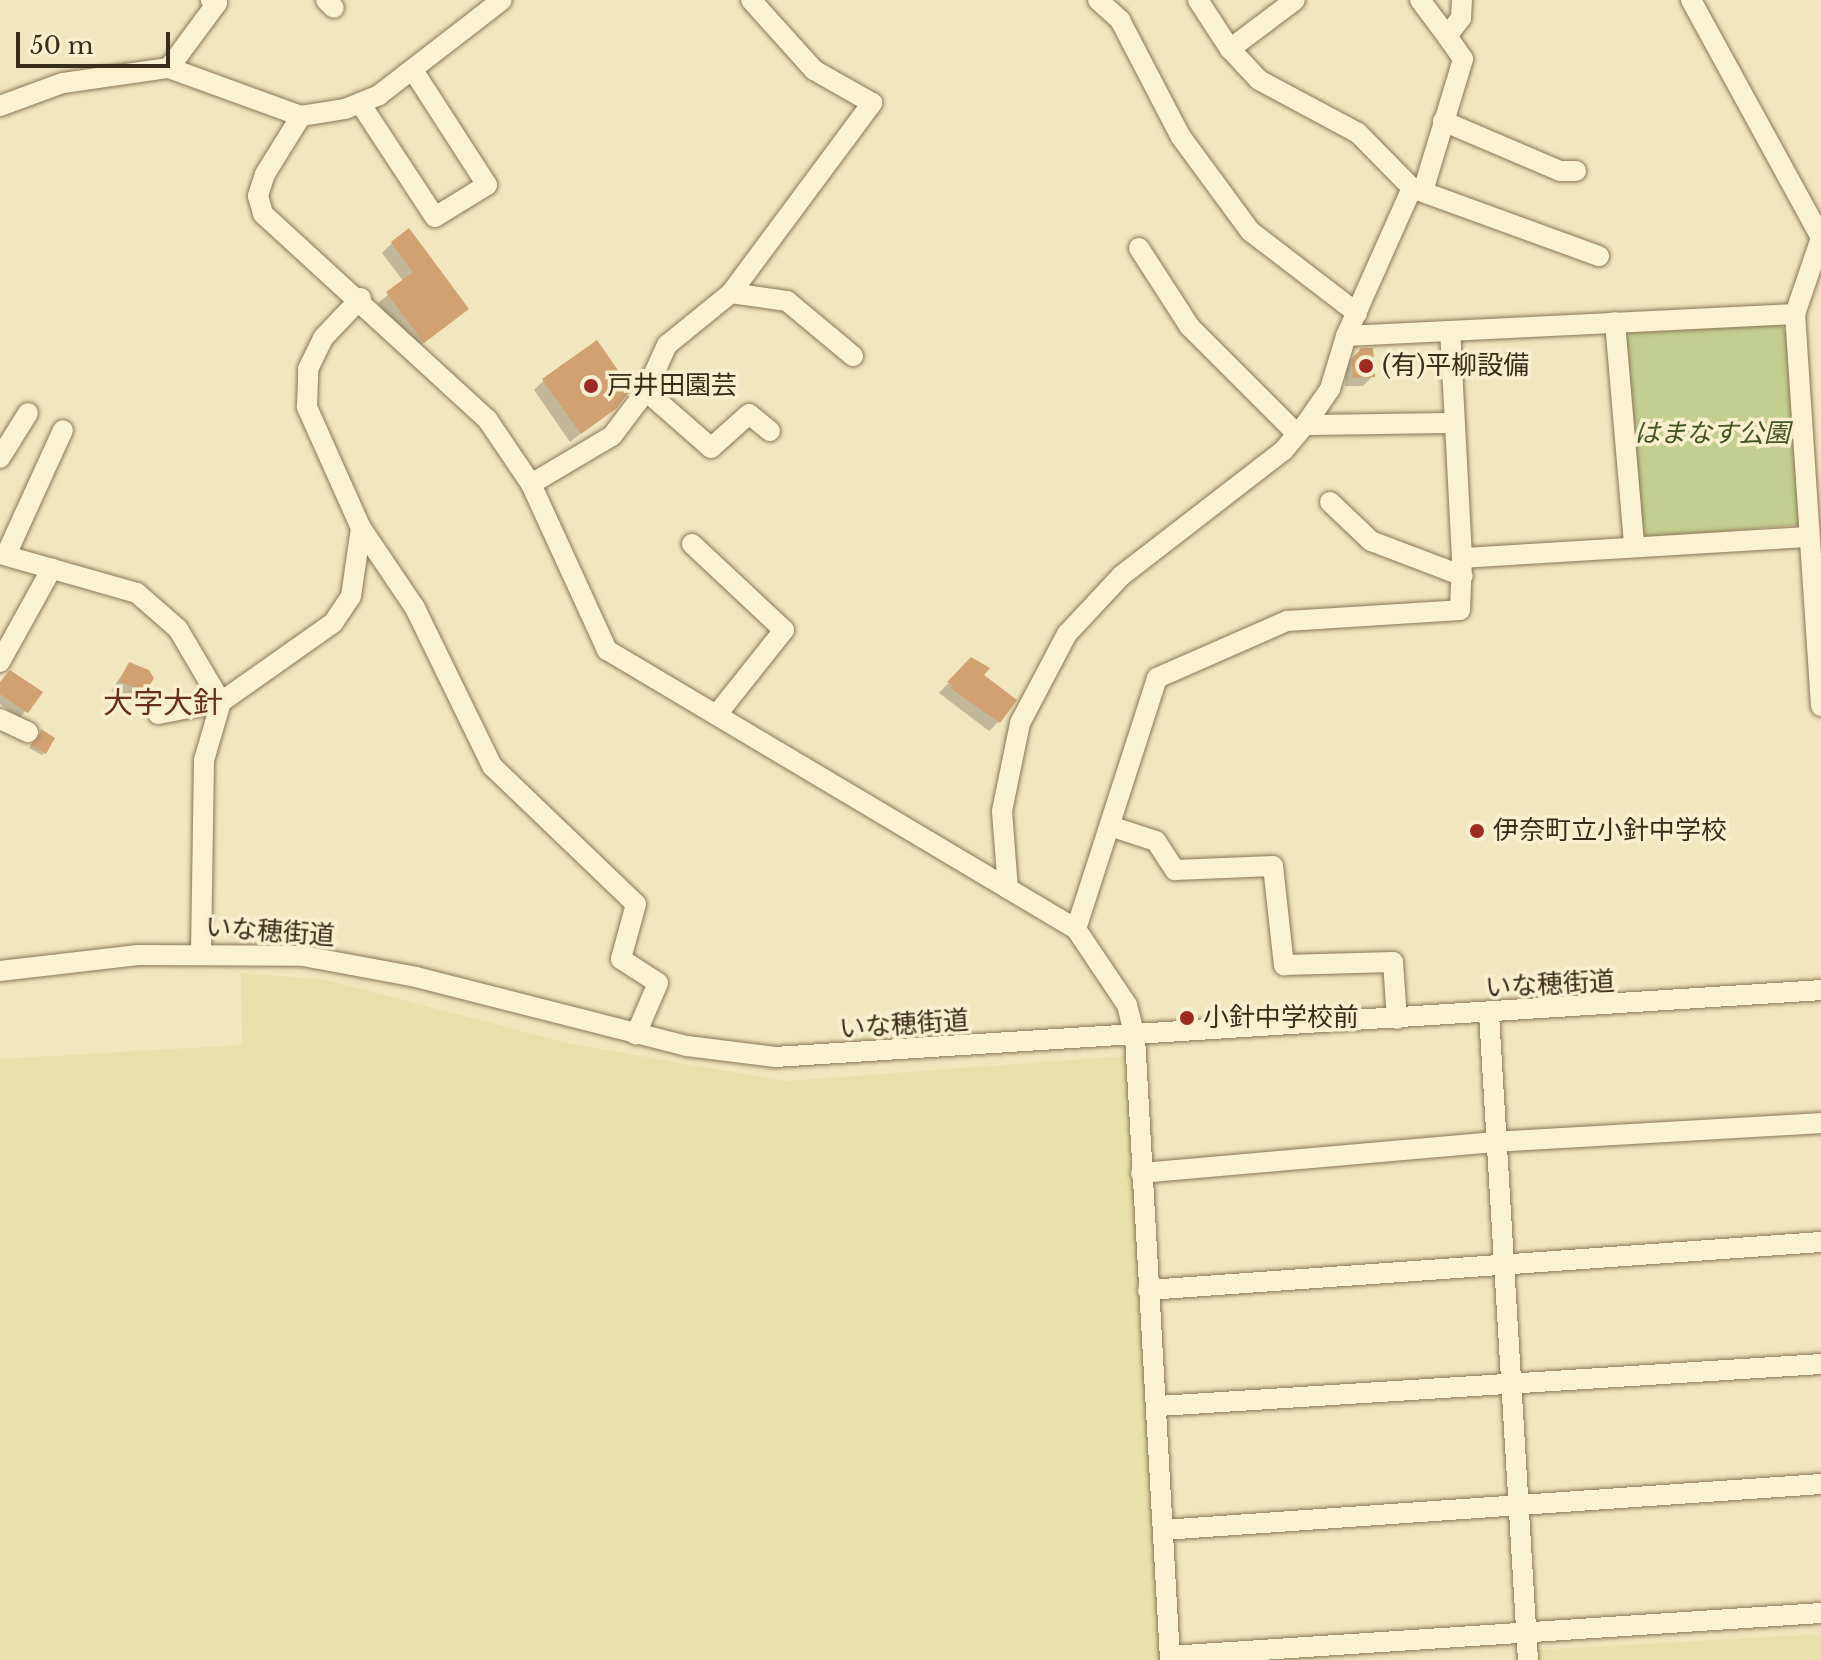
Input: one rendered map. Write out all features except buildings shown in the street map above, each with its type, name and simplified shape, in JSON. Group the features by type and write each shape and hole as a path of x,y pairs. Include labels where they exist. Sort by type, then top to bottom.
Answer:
{"street":[{"path":"0,106 63,83 169,68 301,116 360,103 413,70 502,0"},
{"path":"531,484 612,436 646,391 667,345 731,293 872,103 814,70 751,0"},
{"path":"1098,0 1120,20 1181,137 1250,231 1357,313"},
{"path":"1198,0 1230,49 1259,80 1358,133 1418,190 1599,256"},
{"path":"1230,49 1295,0"},
{"path":"1008,889 1002,811 1020,723 1067,634 1121,576 1283,451 1330,389 1346,336 1418,190 1463,59 1420,0"},
{"path":"1447,36 1461,18 1462,0"},
{"path":"1691,0 1821,238 1795,314 1813,455 1809,537 1821,706"},
{"path":"169,68 216,1"},
{"path":"360,103 435,217 487,185 413,70"},
{"path":"301,116 265,174 258,196 263,214 275,229 361,298 487,419 531,484 607,650 644,676 718,713 1076,929 1127,1005 1135,1037 1148,1290 1159,1406 1170,1658 1821,1613"},
{"path":"1443,121 1560,171 1576,171"},
{"path":"1139,248 1190,327 1301,430 1454,423"},
{"path":"731,293 787,301 853,356"},
{"path":"361,298 323,338 308,369 307,407 361,528 415,608 492,766 636,904 621,959 658,983 636,1034"},
{"path":"1346,336 1795,314"},
{"path":"1615,322 1634,544"},
{"path":"1076,929 1157,678 1287,621 1460,610 1463,567 1450,331"},
{"path":"646,391 711,448 749,414 770,431"},
{"path":"0,458 28,413"},
{"path":"63,430 3,555 137,593 159,610 193,652 221,702 204,760 201,952"},
{"path":"1330,502 1371,541 1463,567 1634,544 1809,537"},
{"path":"158,714 221,702 333,623 351,596 361,528"},
{"path":"692,544 784,630 718,713"},
{"path":"0,662 52,568"},
{"path":"0,719 28,732"},
{"path":"1110,826 1156,841 1175,870 1273,866 1284,965 1393,962 1397,1019"},
{"name":"いな穂街道","path":"0,971 201,952 354,964 636,1034 775,1057 1135,1037 1821,990"},
{"path":"1489,1014 1494,1142 1513,1385 1528,1660"},
{"path":"1141,1173 1494,1142 1821,1123"},
{"path":"1148,1290 1821,1242"},
{"path":"1159,1406 1821,1364"},
{"path":"1163,1530 1821,1484"}],"shaded area":[{"path":"241,973 326,980 571,1044 785,1081 1126,1056 1163,1660 0,1660 0,1059 242,1045"},
{"path":"1821,1634 1821,1660 1534,1660 1534,1650"}],"green space":[{"name":"はまなす公園","path":"1780,324 1787,334 1799,525 1645,538 1640,531 1623,343 1631,333"}],"place":[{"name":"(有)平柳設備","path":"1366,366"},
{"name":"戸井田園芸","path":"591,386"},
{"name":"伊奈町立小針中学校","path":"1477,831"},
{"name":"小針中学校前","path":"1187,1018"}],"district":[{"name":"大字大針","path":"163,703"}]}
